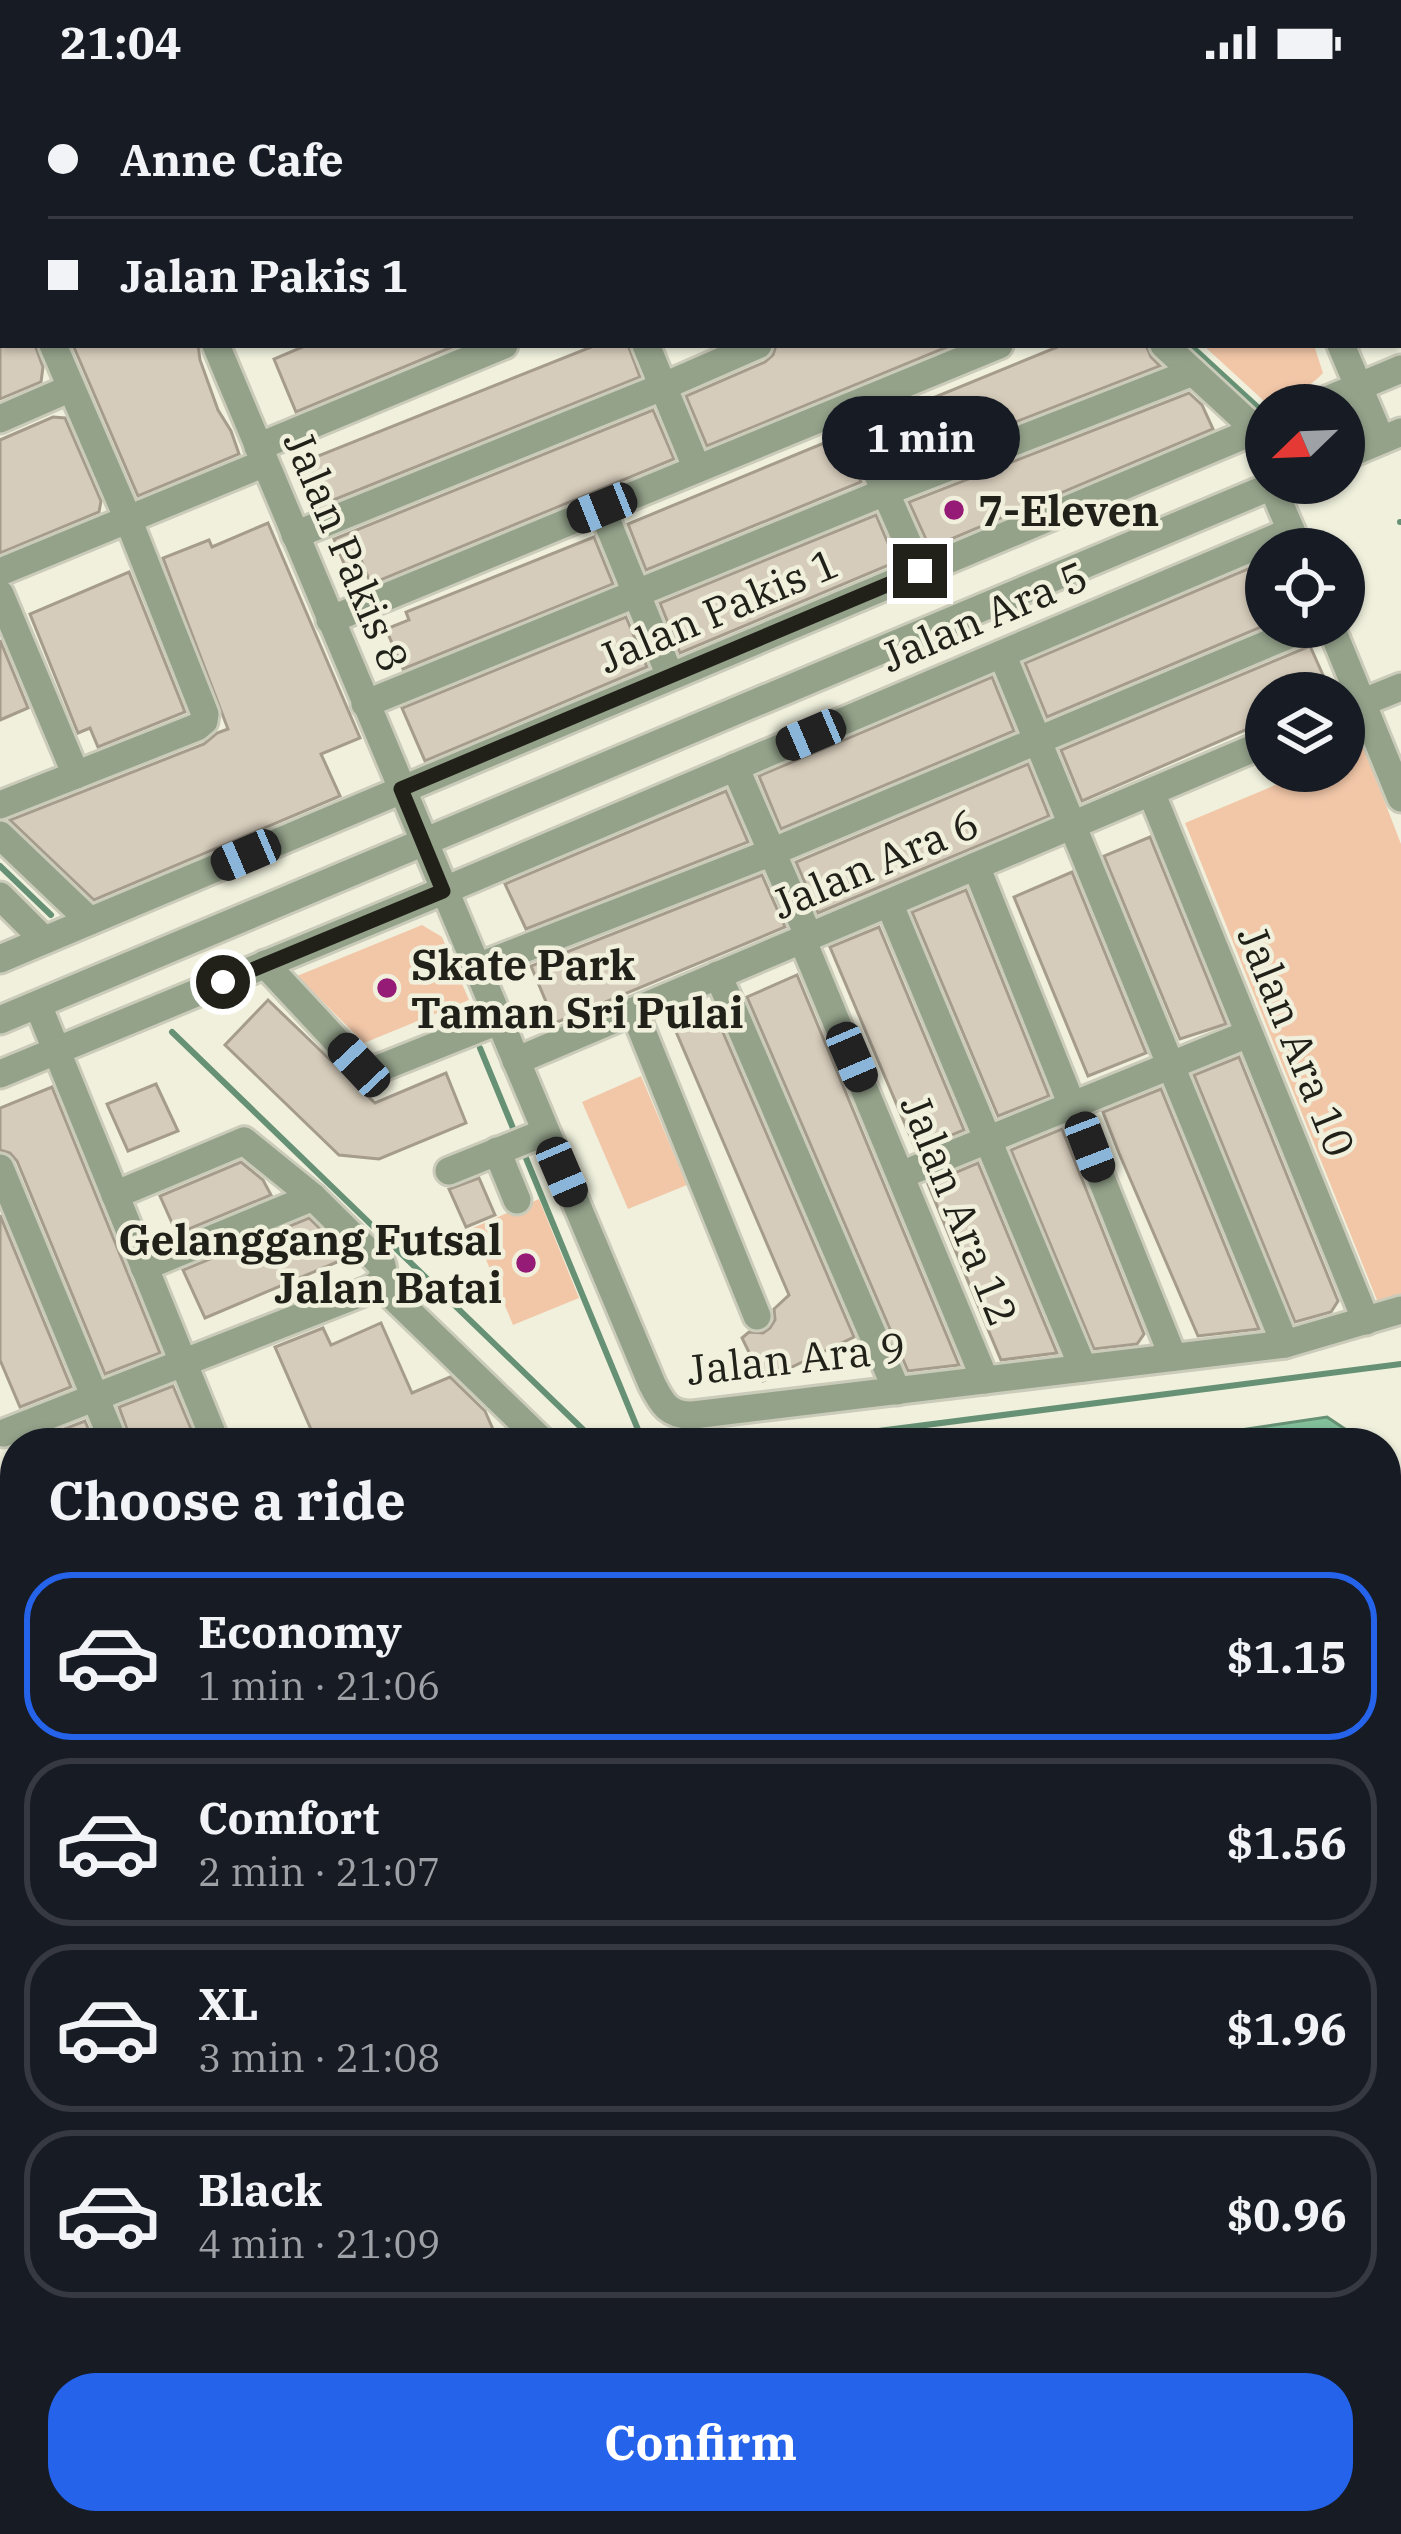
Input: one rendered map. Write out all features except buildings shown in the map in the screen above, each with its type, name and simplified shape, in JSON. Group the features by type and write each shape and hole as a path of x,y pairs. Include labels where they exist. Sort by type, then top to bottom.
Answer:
{"street":[{"path":"0,805 197,727 205,714 54,348"},
{"name":"Jalan Pakis 8","path":"226,348 261,455 423,843"},
{"path":"0,572 128,519 497,348"},
{"path":"647,348 697,469"},
{"path":"295,535 751,348"},
{"path":"331,620 992,348"},
{"path":"1167,348 1245,415"},
{"path":"1342,348 1357,384"},
{"path":"1365,384 1401,369"},
{"path":"365,704 1193,372"},
{"path":"0,419 71,388"},
{"path":"1365,397 1391,436"},
{"path":"848,407 920,571"},
{"name":"Jalan Pakis 1","path":"0,959 1245,435"},
{"path":"0,1020 1245,497"},
{"path":"602,508 670,676"},
{"name":"Jalan Ara 5","path":"0,1074 1001,654 1245,559"},
{"path":"0,594 76,775"},
{"path":"476,968 772,852 1258,648"},
{"path":"1001,654 1285,1344"},
{"path":"1365,701 1401,687"},
{"path":"1365,729 1401,799"},
{"name":"Jalan Ara 6","path":"516,1060 1245,752"},
{"name":"Jalan Ara 12","path":"735,767 985,1380"},
{"name":"Jalan Ara 10","path":"1150,792 1366,1321"},
{"path":"0,835 90,920"},
{"name":"Jalan Ara 9","path":"423,843 652,1384 670,1412 693,1415 1285,1344 1401,1310"},
{"path":"976,866 1173,1357"},
{"path":"0,896 44,940"},
{"path":"889,903 1083,1368"},
{"path":"265,964 359,1065 375,1070 498,1021"},
{"path":"718,975 897,1391"},
{"path":"38,1005 210,1428"},
{"path":"634,1011 757,1316"},
{"path":"901,1174 1248,1034"},
{"path":"448,1172 546,1132"},
{"path":"2,1428 375,1287 384,1276 382,1265 313,1197 244,1142 115,1195"},
{"path":"497,1151 517,1200"},
{"path":"0,1168 108,1428"},
{"path":"144,1267 313,1197"},
{"path":"375,1287 527,1428"}],"shaded area":[{"path":"1206,348 1315,348 1323,373 1312,383 1245,384"},
{"path":"1365,751 1401,844 1401,1296 1379,1305 1185,823 1259,792 1365,792"},
{"name":"Skate Park Taman Sri Pulai","path":"422,925 442,937 469,1000 364,1043 297,976"},
{"path":"641,1076 687,1185 628,1209 582,1102"},
{"name":"Gelanggang Futsal Jalan Batai","path":"539,1199 579,1298 513,1325 473,1228"},
{"path":"1327,1417 1344,1428 1254,1428"}],"waterway":[{"path":"1193,348 1245,396"},
{"path":"0,866 51,915"},
{"path":"172,1032 581,1428"},
{"path":"480,1048 515,1133"},
{"path":"523,1151 637,1428"},
{"path":"902,1428 1401,1364"}],"place":[{"name":"7-Eleven","path":"954,510"},
{"name":"Skate Park Taman Sri Pulai","path":"387,988"},
{"name":"Gelanggang Futsal Jalan Batai","path":"526,1263"}],"route":[{"path":"223,982 443,891 401,789 920,571"}]}
